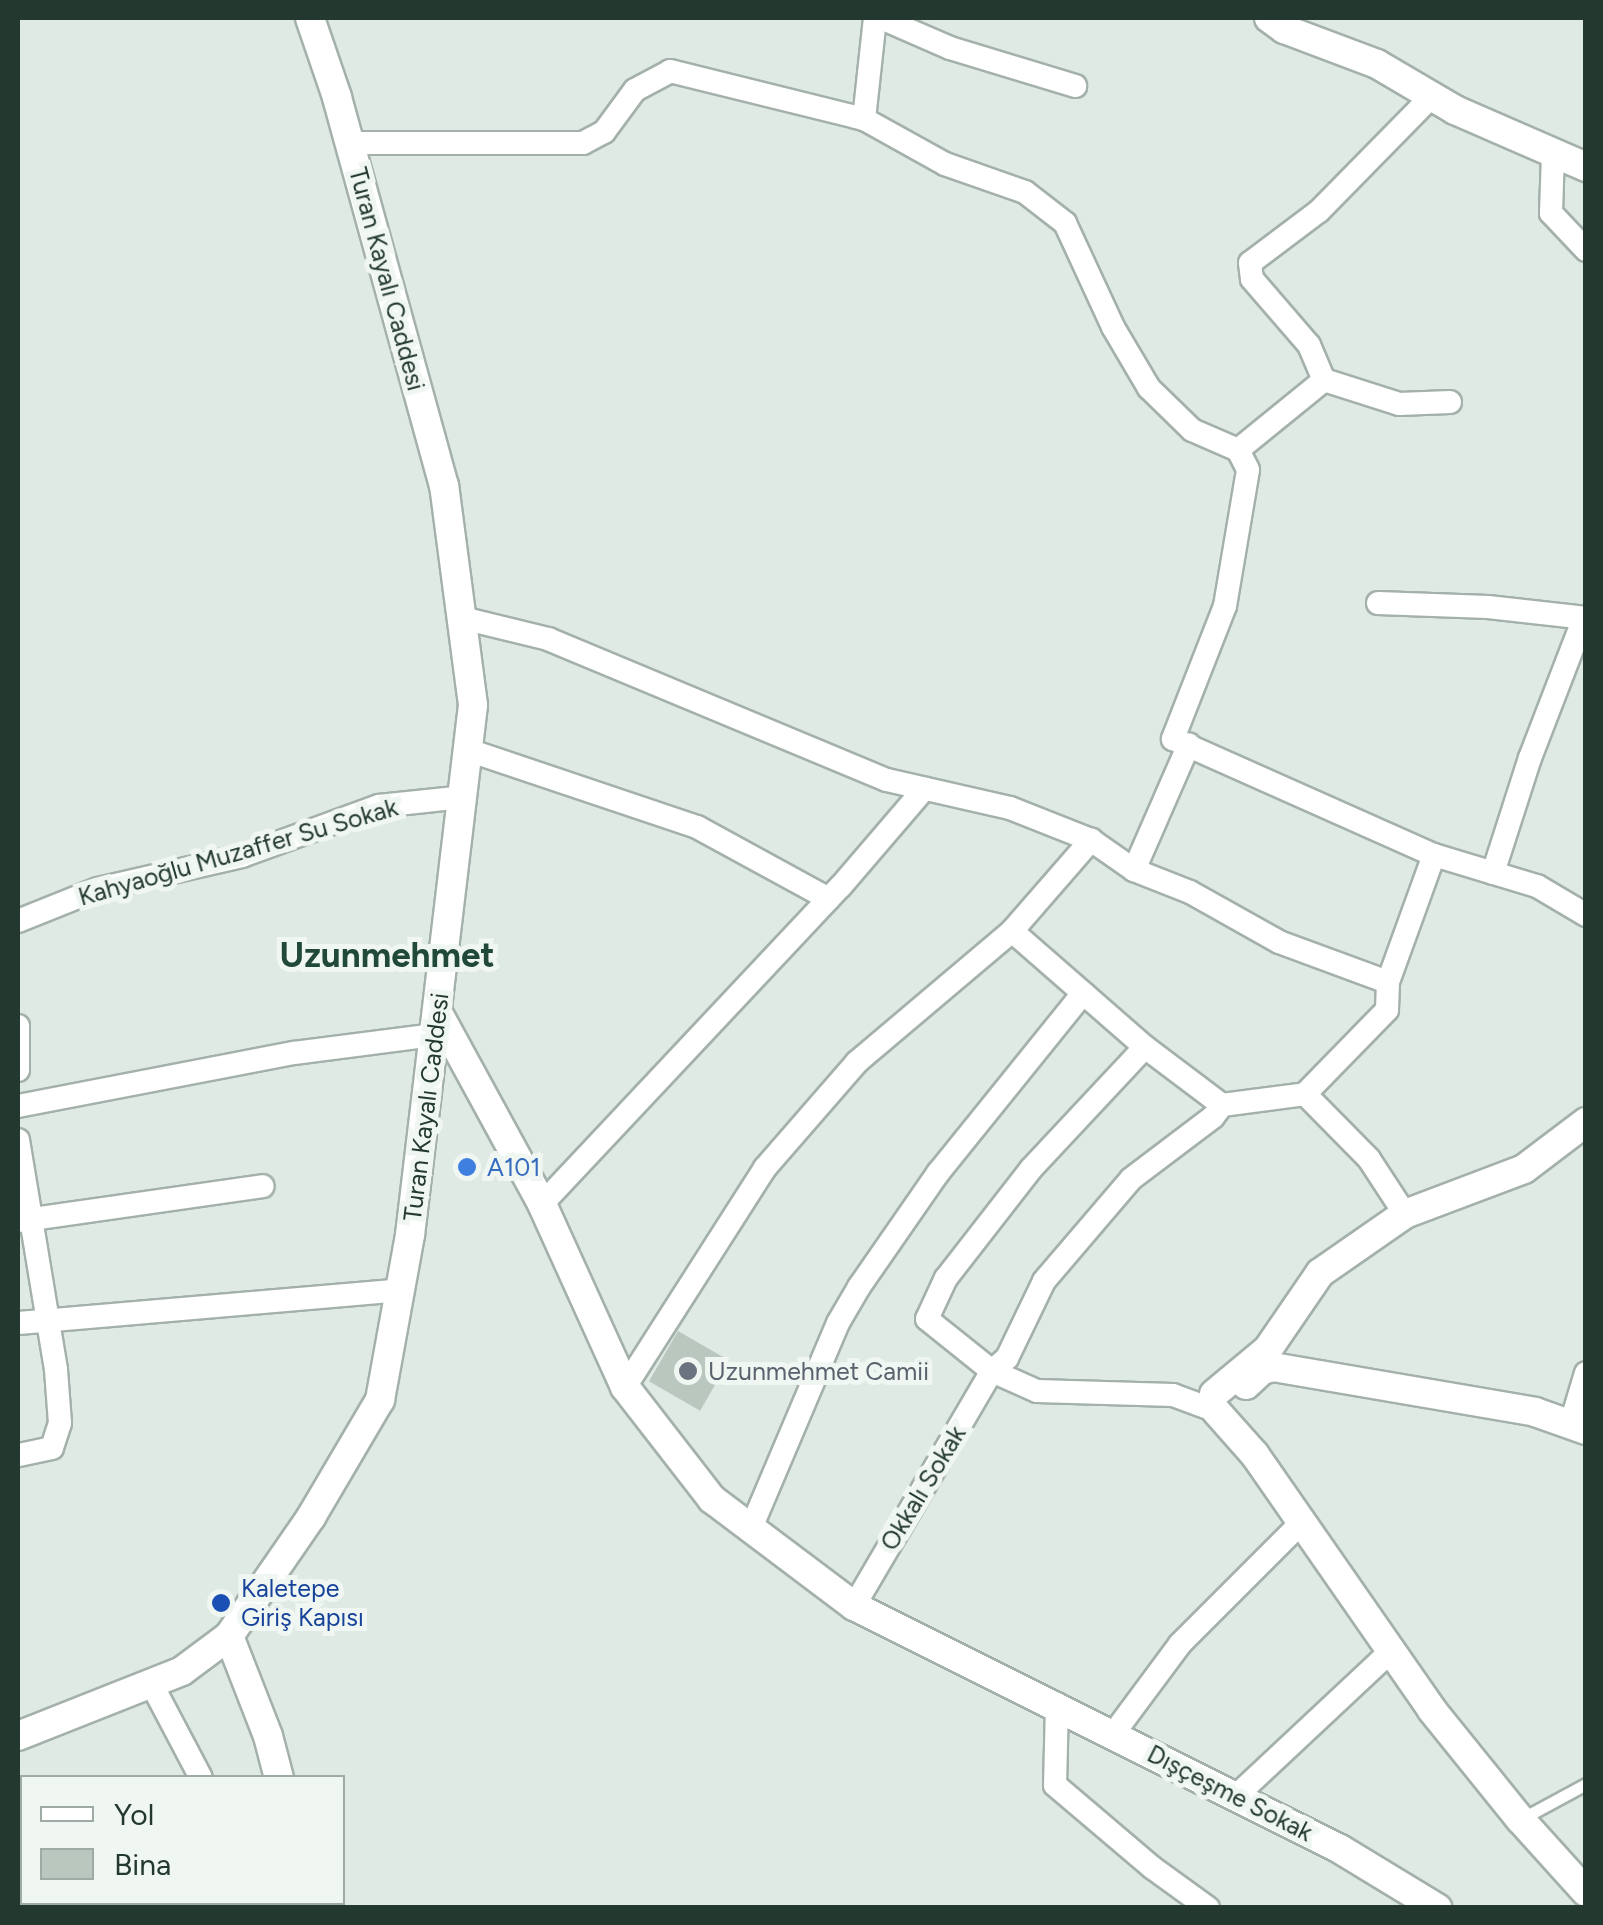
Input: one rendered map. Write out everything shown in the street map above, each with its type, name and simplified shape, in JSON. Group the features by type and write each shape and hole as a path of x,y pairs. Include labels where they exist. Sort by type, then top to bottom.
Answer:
{"street":[{"name":"Turan Kayalı Caddesi","path":"19,1739 182,1671 229,1636 311,1517 380,1400 400,1290 437,1024 474,705 444,486 350,143 310,18"},
{"path":"864,119 878,18 950,48 1075,86"},
{"path":"1269,18 1284,29 1377,64 1432,96 1586,167"},
{"path":"350,143 583,143 604,132 634,90 670,71 864,119 946,164 1024,192 1065,223 1112,327 1149,388 1192,430 1238,450 1248,470 1242,528 1220,620 1172,739 1434,855 1537,886 1586,915"},
{"path":"1432,96 1319,212 1250,263 1252,279 1309,345 1324,380 1400,404 1450,402"},
{"path":"1553,154 1551,213 1586,250"},
{"path":"1238,450 1324,380"},
{"path":"1378,603 1488,607 1585,618 1493,872"},
{"path":"462,618 548,639 887,780 1010,808 1091,840 1134,870 1190,892 1278,942 1388,982"},
{"path":"1134,870 1188,745"},
{"path":"468,750 696,827 828,899"},
{"path":"542,1204 828,899 924,789"},
{"name":"Kahyaoğlu Muzaffer Su Sokak","path":"18,920 98,889 242,856 379,806 463,797"},
{"path":"625,1387 765,1168 857,1062 1012,930 1091,840"},
{"path":"1012,930 1146,1047 1222,1106 1305,1094 1387,1010 1388,982 1434,855"},
{"path":"751,1528 838,1323 859,1286 938,1173 1083,993"},
{"path":"18,1106 437,1024"},
{"name":"Dışçeşme Sokak","path":"437,1024 542,1204 625,1387 712,1499 854,1606 1020,1685 1340,1849 1437,1908"},
{"path":"18,1026 18,1070"},
{"path":"1146,1047 1031,1169 946,1278 927,1320 992,1371 1037,1392 1173,1395 1220,1403 1391,1651 1520,1820 1586,1892"},
{"path":"1305,1094 1369,1160 1406,1214"},
{"name":"Okkalı Sokak","path":"854,1606 992,1371 1007,1358 1044,1281 1130,1179 1214,1117 1222,1106"},
{"path":"1220,1403 1271,1358 1320,1274 1406,1214 1524,1169 1586,1122"},
{"path":"18,1140 24,1220 46,1317 60,1422 52,1448 18,1455"},
{"path":"24,1220 263,1186"},
{"path":"18,1323 46,1317 400,1290"},
{"path":"1271,1358 1535,1412 1578,1426 1586,1373"},
{"path":"1114,1733 1180,1644 1300,1524"},
{"path":"229,1636 268,1736 278,1775"},
{"path":"1235,1797 1391,1651"},
{"path":"151,1683 199,1775"},
{"path":"1057,1704 1055,1785 1153,1868 1208,1908"}],"lane":[{"path":"1520,1820 1586,1784"}],"building":[{"name":"Uzunmehmet Camii","path":"678,1331 729,1360 700,1411 649,1381"}],"place":[{"name":"A101","path":"467,1167"},
{"name":"Uzunmehmet Camii","path":"688,1371"},
{"name":"Kaletepe Giriş Kapısı","path":"221,1603"}],"district":[{"name":"Uzunmehmet","path":"387,955"}]}
